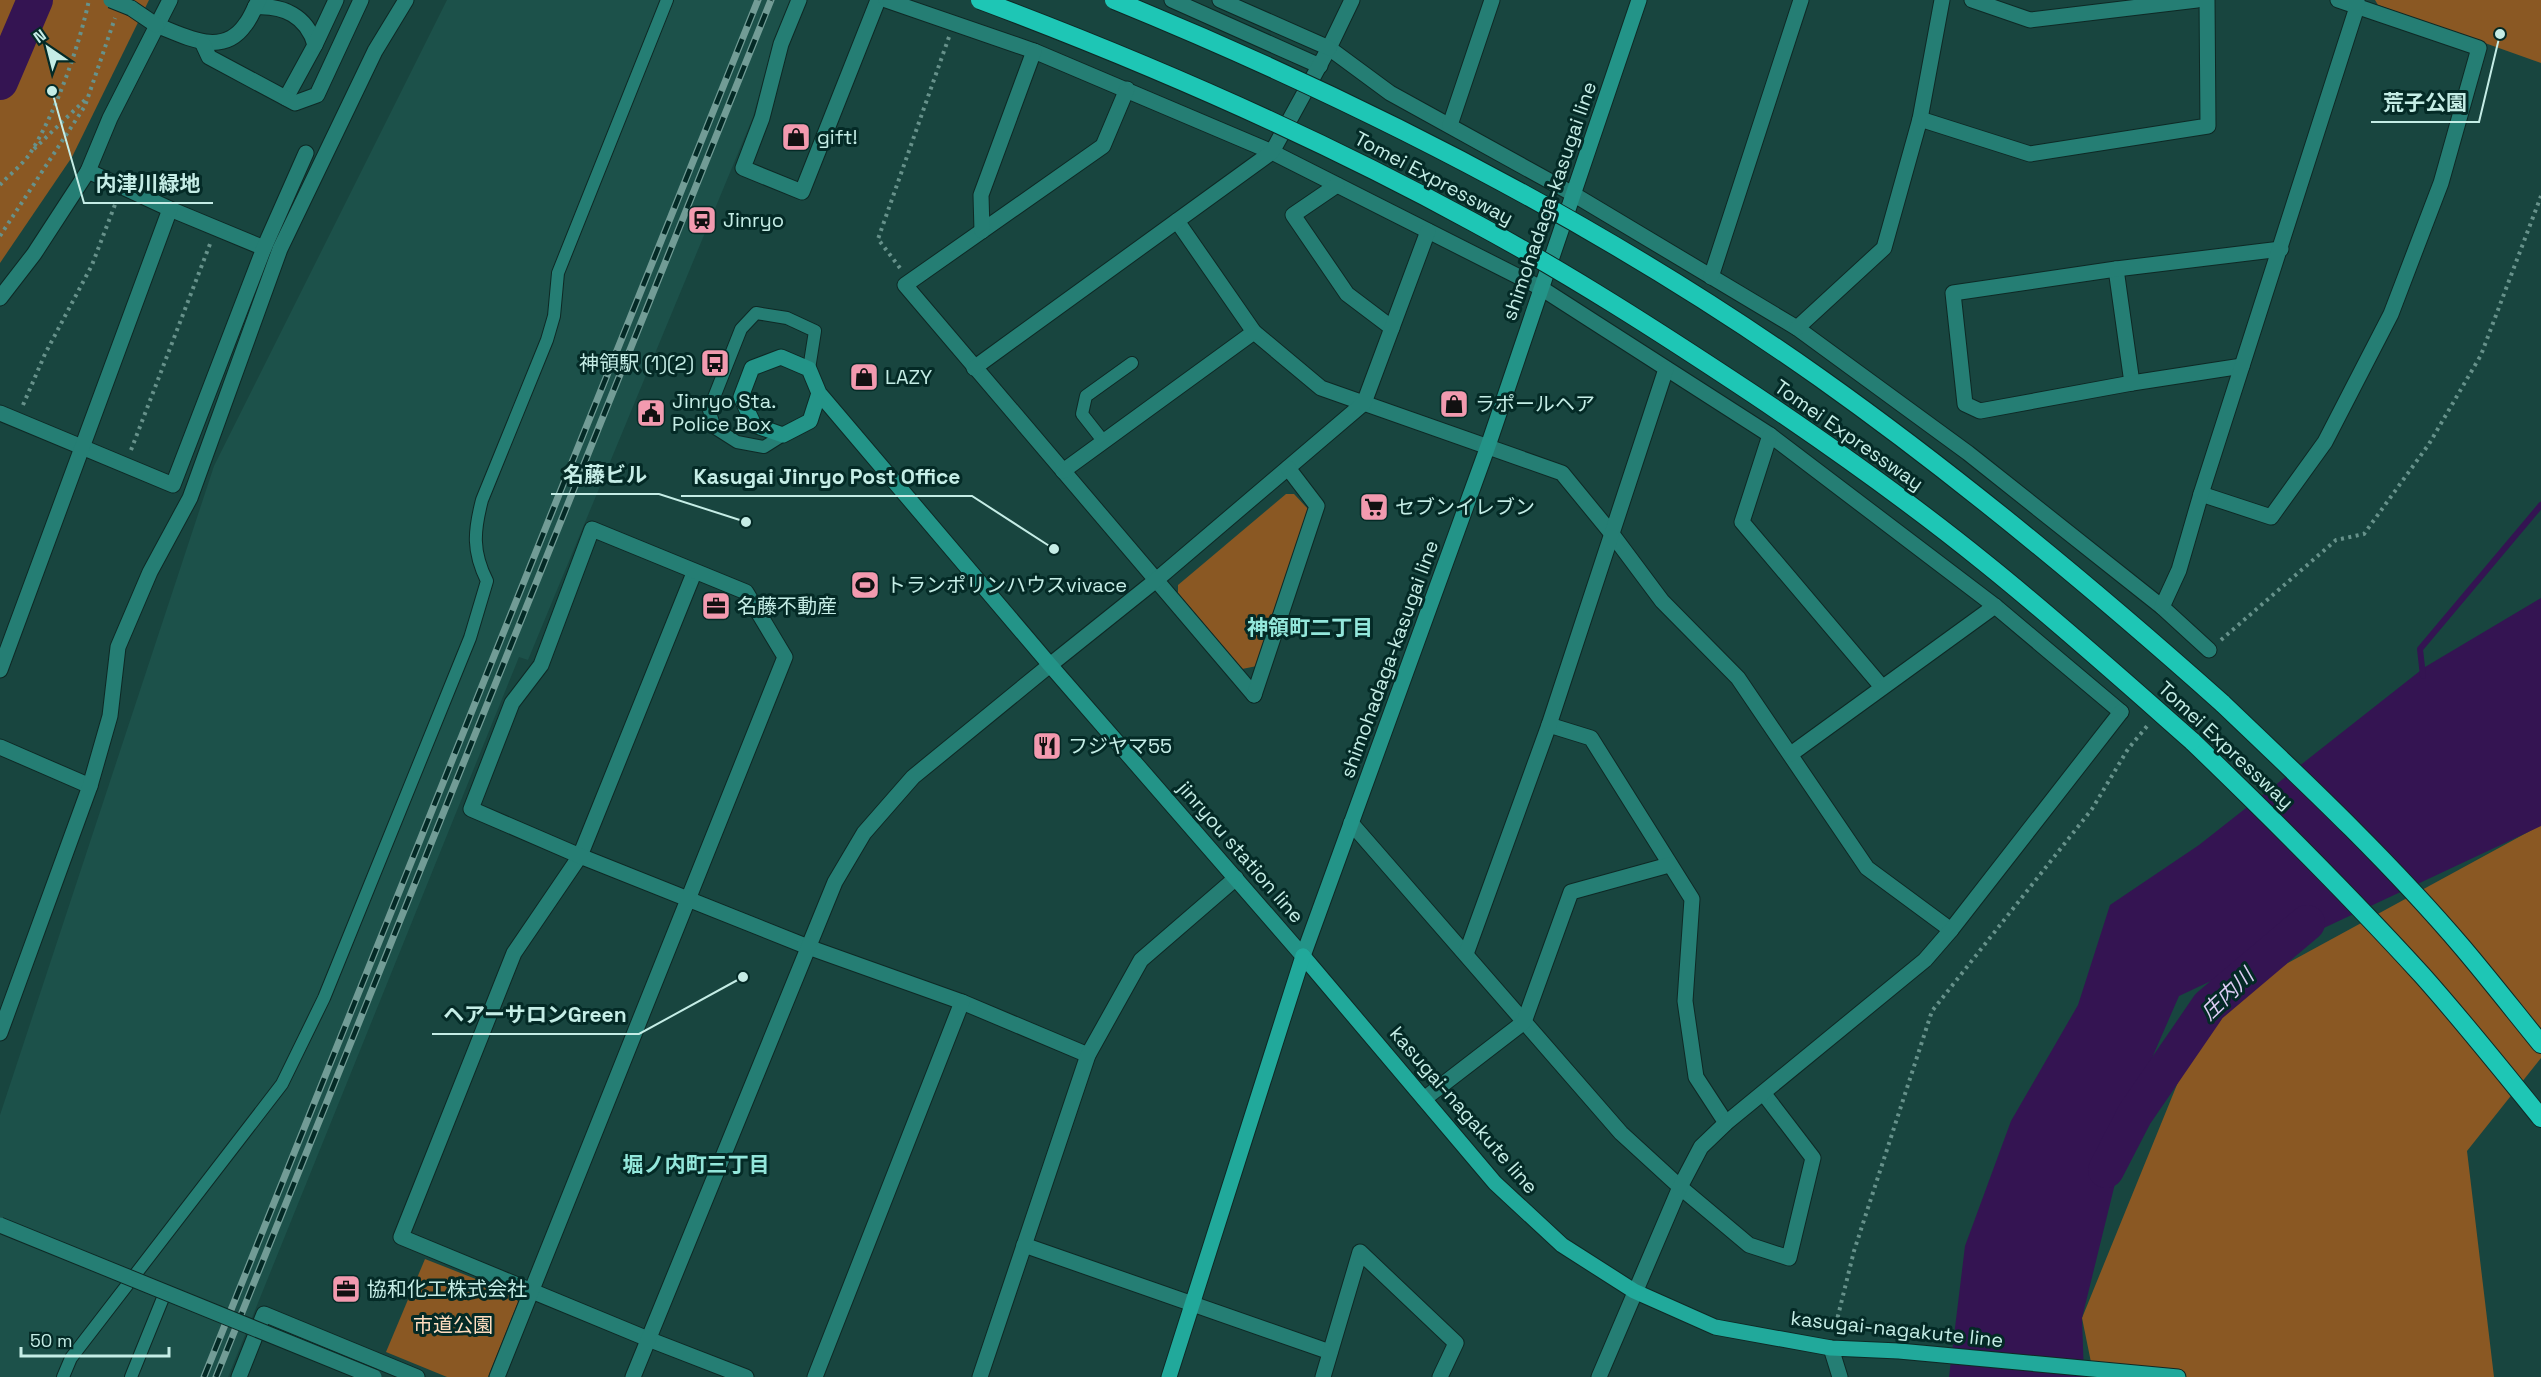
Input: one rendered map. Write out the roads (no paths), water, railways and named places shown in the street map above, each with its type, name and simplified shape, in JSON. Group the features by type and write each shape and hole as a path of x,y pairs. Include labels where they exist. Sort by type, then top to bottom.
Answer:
{"highway":[{"name":"Tomei Expressway","path":"980,0 1079,37 1199,88 1344,156 1471,221 1660,332 1832,448 1984,562 2074,637 2192,741 2294,840 2423,976 2541,1118"},
{"name":"Tomei Expressway","path":"1114,0 1224,45 1324,91 1452,156 1579,225 1690,292 1817,376 1930,459 2115,607 2222,703 2402,881 2462,948 2541,1044"}],"main road":[{"name":"shimohadaga-kasugai line","path":"1303,956 1488,446 1639,0"},
{"path":"781,357 809,369 819,393 810,422 783,435 754,425 741,397 752,368 781,357"},
{"name":"jinryou station line","path":"819,393 1050,665 1303,956"},
{"path":"1169,1377 1303,956"},
{"name":"kasugai-nagakute line","path":"1303,956 1495,1183 1562,1245 1634,1292 1715,1327 1831,1348 1899,1351 2178,1377"}],"street":[{"path":"0,298 34,254 88,171 110,118 170,0"},
{"path":"286,98 336,0"},
{"path":"203,44 209,57 295,103 317,95 361,0"},
{"path":"0,1033 90,786 110,716 118,647 150,572 190,498 280,249 375,51 406,0"},
{"path":"799,0 781,45 762,118 743,168 802,192 878,0"},
{"path":"1172,0 1320,66"},
{"path":"1220,0 1329,48 1390,93 1573,194 1797,328 1968,453 2162,607 2209,650"},
{"path":"974,368 1272,152 1320,66 1352,0"},
{"path":"1450,125 1492,0"},
{"path":"1711,277 1801,0"},
{"path":"1797,328 1884,248 1920,119 1942,0"},
{"path":"1972,0 2030,20 2197,0"},
{"path":"1920,119 2030,154 2208,126 2207,0"},
{"path":"2201,495 2271,517 2325,442 2386,325 2441,183 2479,48 2357,3 2338,0"},
{"path":"894,1 1034,51 1272,152 1541,288 1770,435 1995,606 2121,712 1925,960 1726,1123 1701,1147 1680,1187 1599,1377"},
{"path":"2162,607 2179,570 2357,3"},
{"path":"120,7 203,44 227,41 245,26 257,4 270,6 292,12 311,32 315,45"},
{"path":"982,231 981,195 1034,51"},
{"path":"1127,89 1103,146 905,285 1254,695 1317,506 1288,468"},
{"path":"0,413 173,485 264,248 306,153"},
{"path":"88,171 170,209 264,248"},
{"path":"1337,185 1293,215 1347,294 1392,328"},
{"path":"0,670 170,209"},
{"path":"1177,221 1254,332 1321,388 1562,473 1612,534 1662,601 1738,678 1867,868 1951,930"},
{"path":"633,1377 835,882 864,833 912,777 1155,581 1364,403 1428,231"},
{"path":"2242,366 2132,383 1980,411 1965,404 1953,293 2116,269 2281,249"},
{"path":"2116,269 2132,383"},
{"path":"1063,471 1254,332"},
{"path":"1466,954 1549,726 1665,369"},
{"path":"1770,435 1742,522 1882,687"},
{"path":"497,1377 690,899 785,657 746,592 694,573 592,529 541,665 512,703 471,809 580,856 690,899 808,947 962,1002 1088,1055"},
{"path":"694,573 580,856 514,953 401,1237 746,1377"},
{"path":"1791,754 1995,606"},
{"path":"1549,726 1591,738 1692,899 1685,1001 1696,1077 1726,1123"},
{"path":"0,747 90,786"},
{"path":"1352,824 1621,1133 1749,1245 1789,1258 1813,1158 1764,1094"},
{"path":"1424,1099 1524,1022 1571,892 1669,865"},
{"path":"980,1377 1088,1055 1141,960 1236,878"},
{"path":"815,1377 962,1002"},
{"path":"0,1226 374,1377"},
{"path":"1024,1245 1330,1352"},
{"path":"1323,1377 1360,1252 1456,1343 1440,1377"},
{"path":"239,1377 264,1314 417,1377"},
{"path":"1831,1348 1840,1377"}],"lane":[{"path":"63,1377 71,1358 282,1083 324,998 470,638 487,581 480,567 476,550 475,527 482,500 547,340 554,316 558,273 667,0"},
{"path":"783,435 764,447 737,442 715,428 708,410 741,329 756,313 787,318 815,331 809,369"},
{"path":"1104,442 1082,414 1086,396 1132,363"},
{"path":"131,1377 165,1293"}],"waterway":[{"path":"0,82 35,0"},
{"path":"2423,676 2420,649 2541,505"},
{"name":"庄内川","path":"2106,1170 2135,1114 2209,1006 2307,923"}],"railway":[{"path":"204,1377 758,0"},
{"path":"216,1377 771,0"}],"place":[{"name":"荒子公園","path":"2500,34"},
{"name":"内津川緑地","path":"52,91"},
{"name":"gift!","path":"796,137"},
{"name":"Jinryo","path":"702,220"},
{"name":"神領駅 (1)(2)","path":"715,363"},
{"name":"LAZY","path":"864,377"},
{"name":"ラポールヘア","path":"1454,404"},
{"name":"Jinryo Sta. Police Box","path":"651,413"},
{"name":"セブンイレブン","path":"1374,507"},
{"name":"名藤ビル","path":"746,522"},
{"name":"Kasugai Jinryo Post Office","path":"1054,549"},
{"name":"トランポリンハウスvivace","path":"865,585"},
{"name":"名藤不動産","path":"716,606"},
{"name":"フジヤマ55","path":"1047,746"},
{"name":"ヘアーサロンGreen","path":"743,977"},
{"name":"協和化工株式会社","path":"346,1289"}],"district":[{"name":"神領町二丁目","path":"1310,627"},
{"name":"堀ノ内町三丁目","path":"696,1164"}],"park label":[{"name":"市道公園","path":"453,1325"}]}
